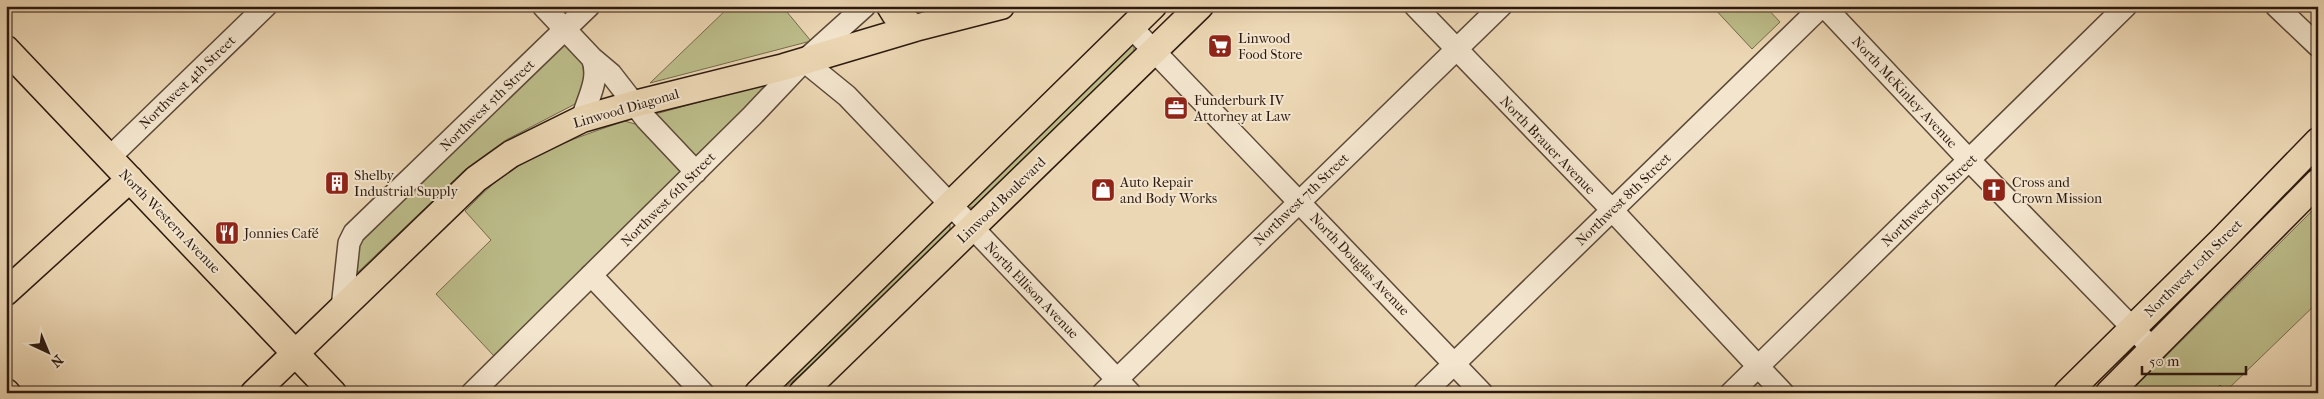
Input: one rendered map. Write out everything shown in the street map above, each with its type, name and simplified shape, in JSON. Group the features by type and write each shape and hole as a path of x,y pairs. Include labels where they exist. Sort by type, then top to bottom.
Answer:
{"main road":[{"path":"890,6 895,14 915,28"},
{"name":"Linwood Diagonal","path":"296,354 476,179 511,154 582,119 804,61 915,28 1001,6"},
{"path":"758,393 1153,6"},
{"name":"Linwood Boulevard","path":"802,393 1200,6"},
{"name":"North Western Avenue","path":"6,49 333,393"},
{"name":"Northwest 10th Street","path":"2069,392 2222,240 2318,141"},
{"path":"6,292 130,179"},
{"path":"2109,393 2318,182"},
{"path":"254,393 296,354"}],"street":[{"name":"Northwest 4th Street","path":"109,158 266,6"},
{"path":"543,6 592,58 611,74 634,104 696,172"},
{"name":"Northwest 5th Street","path":"342,308 349,243 354,233 589,6"},
{"name":"Northwest 6th Street","path":"472,393 696,172 804,61 865,6"},
{"name":"North Brauer Avenue","path":"1415,6 1612,210 1783,393"},
{"name":"Northwest 7th Street","path":"1117,388 1299,200 1501,6"},
{"name":"North McKinley Avenue","path":"1823,6 1969,160 2153,349"},
{"name":"Northwest 8th Street","path":"1424,393 1823,6"},
{"name":"Northwest 9th Street","path":"1731,393 2126,6"},
{"path":"2276,6 2318,46"},
{"name":"North Douglas Avenue","path":"1131,27 1299,200 1482,393"},
{"path":"582,119 594,83 594,63 592,58"},
{"name":"North Ellison Avenue","path":"804,61 846,96 972,228 1117,388"},
{"path":"591,276 703,393"}],"green space":[{"path":"730,6 782,6 811,41 650,83"},
{"path":"1712,6 1765,6 1780,22 1752,49"},
{"path":"1130,43 1134,45 1134,51 973,207 966,208"},
{"path":"559,44 567,44 583,62 584,82 575,104 506,140 467,168 356,274 353,248"},
{"path":"769,83 696,159 654,114 659,113"},
{"path":"625,121 638,125 682,172 494,356 436,294 491,240 465,211 493,184 523,163 573,139"},
{"path":"2318,154 2318,171 2165,323 2161,321 2160,317"},
{"path":"2318,205 2318,302 2226,391 2220,385 2212,393 2129,393"},
{"path":"950,223 950,230 808,368 779,393 769,393"}],"place":[{"name":"Linwood Food Store","path":"1220,46"},
{"name":"Funderburk IV Attorney at Law","path":"1176,108"},
{"name":"Shelby Industrial Supply","path":"337,183"},
{"name":"Auto Repair and Body Works","path":"1103,190"},
{"name":"Cross and Crown Mission","path":"1994,190"},
{"name":"Jonnies Café","path":"227,233"}]}
